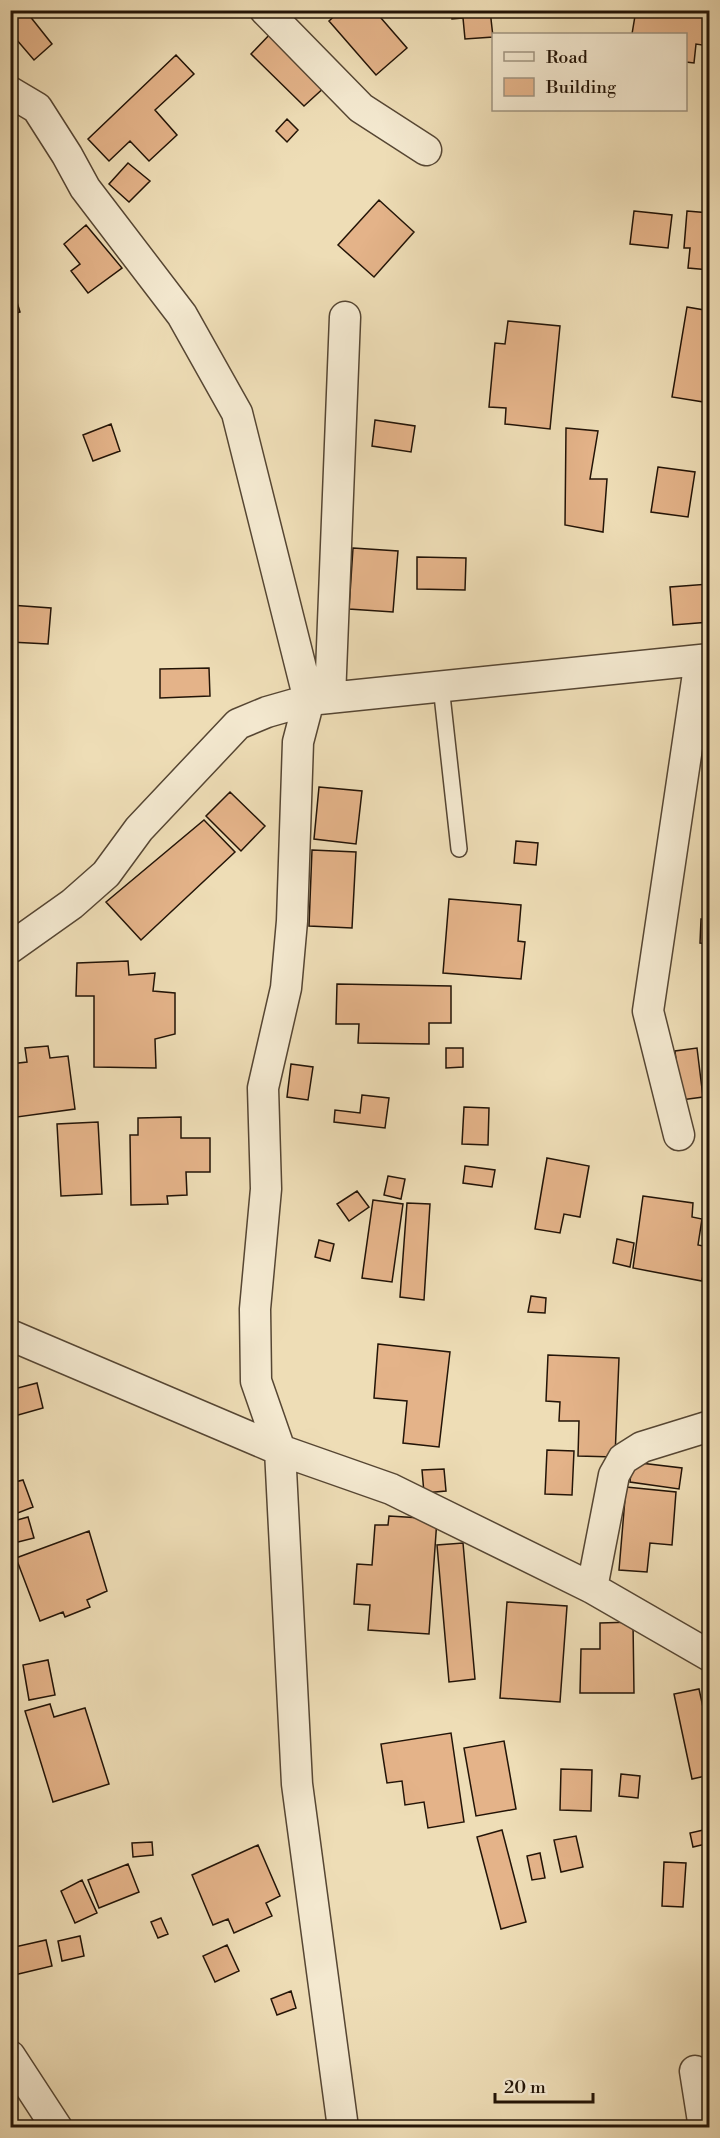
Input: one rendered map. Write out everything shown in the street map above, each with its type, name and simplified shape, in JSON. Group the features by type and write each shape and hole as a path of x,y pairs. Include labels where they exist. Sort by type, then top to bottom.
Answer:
{"street":[{"path":"266,10 361,108 426,150"},
{"path":"10,92 37,108 68,154 85,188 182,315 237,412 320,699"},
{"path":"344,2127 297,1784 280,1450 256,1381 255,1309 266,1189 263,1088 286,988 292,921 298,742 320,699 345,317"},
{"path":"10,948 72,904 106,874 139,829 238,724 267,712 320,699 705,659 648,1011 679,1136"},
{"path":"10,1335 280,1450 391,1489 592,1588 710,1656"},
{"path":"592,1588 614,1475 623,1459 642,1447 710,1426"},
{"path":"10,2056 57,2127"},
{"path":"695,2071 704,2127"}],"lane":[{"path":"441,686 459,849"}],"building":[{"path":"10,10 25,10 52,44 34,60 10,32"},
{"path":"341,10 374,10 407,48 376,75 329,21"},
{"path":"451,10 490,10 492,37 465,39 463,18 452,19"},
{"path":"636,10 710,10 709,46 696,44 694,63 687,62 687,33 632,33"},
{"path":"273,31 327,85 304,106 251,54"},
{"path":"176,55 194,74 155,110 177,135 149,161 130,141 109,161 88,139"},
{"path":"287,119 298,130 287,142 276,131"},
{"path":"128,163 150,181 129,202 109,184"},
{"path":"379,200 414,232 374,277 338,245"},
{"path":"634,211 672,215 668,248 630,244"},
{"path":"687,211 710,213 710,270 688,268 690,248 684,248"},
{"path":"86,225 122,268 88,293 71,271 80,264 64,244"},
{"path":"12,286 20,312 10,315 10,287"},
{"path":"687,307 710,311 710,403 672,397"},
{"path":"508,321 560,326 550,429 505,424 506,408 489,407 495,343 505,344"},
{"path":"375,420 415,426 411,452 372,446"},
{"path":"111,424 120,451 93,461 83,435"},
{"path":"566,428 598,431 590,479 607,479 603,532 565,525"},
{"path":"658,467 695,472 688,517 651,512"},
{"path":"353,548 398,551 393,612 349,609"},
{"path":"417,557 466,558 465,590 417,589"},
{"path":"709,584 710,622 673,625 670,587"},
{"path":"10,605 51,608 48,644 10,642"},
{"path":"209,668 210,696 160,698 160,669"},
{"path":"710,772 710,798 708,798 703,773"},
{"path":"319,787 362,791 356,844 314,839"},
{"path":"230,792 265,826 241,851 206,816"},
{"path":"204,820 235,852 141,940 106,902"},
{"path":"516,841 538,843 536,865 514,863"},
{"path":"312,850 356,852 352,928 309,926"},
{"path":"449,899 521,905 518,941 525,942 521,979 443,973"},
{"path":"701,919 710,920 710,944 700,943"},
{"path":"128,961 129,975 155,973 153,991 175,993 175,1034 155,1039 156,1068 94,1067 94,996 76,996 77,963"},
{"path":"337,984 451,986 451,1023 429,1023 429,1044 358,1043 359,1024 336,1024"},
{"path":"48,1046 50,1058 68,1056 75,1109 17,1117 10,1064 27,1062 25,1048"},
{"path":"446,1048 463,1048 463,1067 446,1068"},
{"path":"697,1048 703,1097 681,1100 675,1051"},
{"path":"291,1064 313,1067 308,1100 287,1097"},
{"path":"362,1095 389,1098 385,1128 334,1122 335,1110 360,1113"},
{"path":"464,1107 489,1108 488,1145 462,1144"},
{"path":"181,1117 181,1138 210,1138 210,1172 186,1172 187,1195 167,1196 168,1204 131,1205 130,1135 138,1135 138,1118"},
{"path":"98,1122 102,1194 61,1196 57,1124"},
{"path":"547,1158 589,1166 580,1217 564,1214 560,1233 535,1229"},
{"path":"465,1166 495,1170 492,1187 463,1183"},
{"path":"388,1176 405,1179 401,1199 384,1195"},
{"path":"357,1191 369,1207 349,1221 337,1204"},
{"path":"643,1196 693,1203 692,1217 702,1219 698,1245 708,1247 702,1281 633,1268"},
{"path":"373,1200 403,1204 392,1282 362,1278"},
{"path":"407,1203 430,1204 424,1300 400,1297"},
{"path":"617,1239 634,1243 630,1267 613,1263"},
{"path":"319,1240 334,1244 330,1261 315,1257"},
{"path":"531,1296 546,1298 545,1313 528,1312"},
{"path":"378,1344 450,1352 439,1447 403,1443 407,1401 374,1398"},
{"path":"548,1355 619,1358 615,1457 578,1456 579,1421 559,1421 560,1402 546,1401"},
{"path":"37,1383 43,1408 11,1417 10,1390"},
{"path":"547,1450 574,1451 572,1495 545,1494"},
{"path":"632,1462 682,1468 679,1489 630,1482"},
{"path":"444,1469 446,1491 424,1493 422,1470"},
{"path":"10,1471 15,1482 23,1480 33,1507 10,1516"},
{"path":"626,1487 676,1492 672,1545 650,1543 647,1572 619,1570"},
{"path":"389,1516 437,1519 429,1634 368,1630 370,1605 354,1604 357,1564 372,1565 375,1525 388,1525"},
{"path":"28,1517 34,1538 10,1544 10,1522"},
{"path":"89,1531 107,1591 87,1600 90,1607 65,1617 63,1612 40,1621 16,1558"},
{"path":"463,1543 475,1679 449,1682 437,1545"},
{"path":"507,1602 567,1606 560,1702 500,1698"},
{"path":"633,1622 634,1693 580,1693 581,1649 600,1649 600,1623"},
{"path":"48,1660 55,1695 29,1700 23,1665"},
{"path":"699,1689 710,1739 710,1775 692,1779 674,1694"},
{"path":"50,1704 54,1717 85,1708 109,1784 53,1802 25,1711"},
{"path":"451,1733 464,1822 428,1828 424,1802 405,1805 402,1781 387,1783 381,1744"},
{"path":"504,1741 516,1809 476,1816 464,1748"},
{"path":"561,1769 592,1770 591,1811 560,1810"},
{"path":"621,1774 640,1776 638,1798 619,1796"},
{"path":"708,1829 710,1843 693,1847 690,1833"},
{"path":"502,1830 526,1922 501,1929 477,1837"},
{"path":"576,1836 583,1867 561,1872 554,1840"},
{"path":"152,1842 153,1855 133,1857 132,1843"},
{"path":"258,1845 280,1896 266,1903 272,1916 234,1933 228,1919 213,1925 192,1875"},
{"path":"540,1853 545,1878 532,1880 527,1856"},
{"path":"664,1862 686,1863 683,1907 662,1906"},
{"path":"128,1864 139,1892 99,1908 88,1880"},
{"path":"82,1880 97,1913 75,1923 61,1891"},
{"path":"161,1918 168,1934 158,1938 151,1922"},
{"path":"80,1936 84,1956 62,1961 58,1941"},
{"path":"46,1940 52,1966 10,1976 10,1948"},
{"path":"227,1945 239,1971 215,1982 203,1956"},
{"path":"291,1991 296,2008 277,2015 271,1999"}]}
